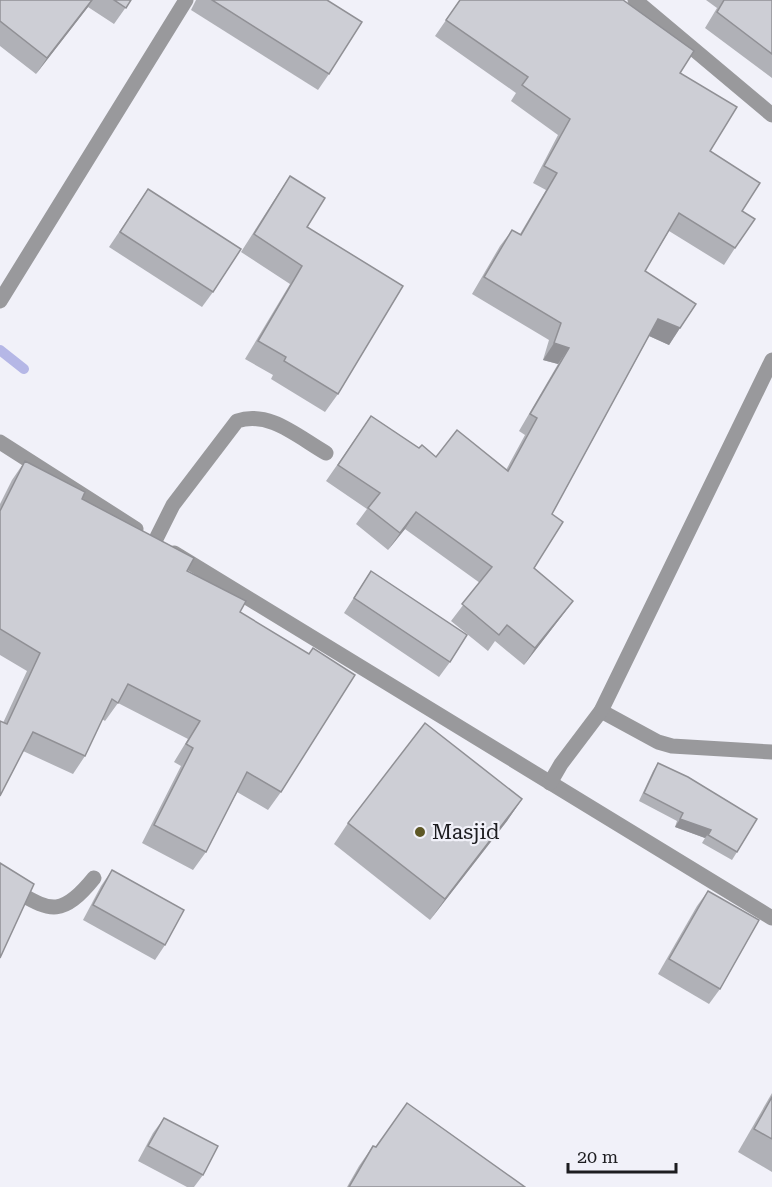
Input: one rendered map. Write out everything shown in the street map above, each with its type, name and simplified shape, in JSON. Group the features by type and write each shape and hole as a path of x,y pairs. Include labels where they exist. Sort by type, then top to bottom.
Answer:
{"street":[{"path":"0,301 186,0"},
{"path":"635,0 772,115"},
{"path":"550,783 561,764 597,717 772,360"},
{"path":"154,541 173,505 237,422 249,417 266,418 326,453"},
{"path":"0,442 154,541 772,918"},
{"path":"597,717 672,746 772,752"},
{"path":"0,883 49,908 59,908 77,898 94,878"}],"building":[{"path":"0,0 92,0 47,58 0,21"},
{"path":"114,0 131,0 126,8"},
{"path":"212,0 327,0 362,22 329,74"},
{"path":"460,0 623,0 694,51 680,73 737,107 710,151 760,183 742,211 755,219 735,248 679,213 645,271 696,304 680,328 658,319 552,514 563,522 534,568 573,601 535,648 507,625 499,635 462,604 492,567 416,512 400,533 368,508 380,493 338,465 371,416 419,448 422,445 436,457 457,430 508,471 537,418 530,414 569,348 554,343 561,323 484,277 512,230 521,235 557,173 544,166 570,119 522,85 528,77 446,20"},
{"path":"724,0 772,0 772,54 717,12"},
{"path":"290,176 325,198 307,227 403,286 338,394 284,361 286,357 258,341 302,266 254,234"},
{"path":"148,189 241,249 213,292 120,232"},
{"path":"25,461 85,492 82,499 194,558 187,571 246,601 240,612 309,654 313,648 355,675 281,792 247,772 206,852 154,825 193,748 186,744 200,721 128,684 118,703 112,699 85,756 33,732 0,796 0,721 7,724 40,653 0,629 0,511"},
{"path":"371,571 467,635 450,662 354,598"},
{"name":"Masjid","path":"425,723 522,799 445,899 348,823"},
{"path":"658,763 688,777 757,819 737,852 708,835 711,830 680,819 683,813 644,793"},
{"path":"0,863 34,884 0,958"},
{"path":"112,870 184,910 165,945 93,905"},
{"path":"708,891 759,920 720,989 669,959"},
{"path":"772,1097 772,1139 754,1129"},
{"path":"407,1103 525,1187 349,1187 373,1146 376,1147"},
{"path":"164,1118 218,1146 203,1175 148,1146"}],"waterway":[{"path":"0,350 24,369"}],"place":[{"name":"Masjid","path":"420,832"}]}
